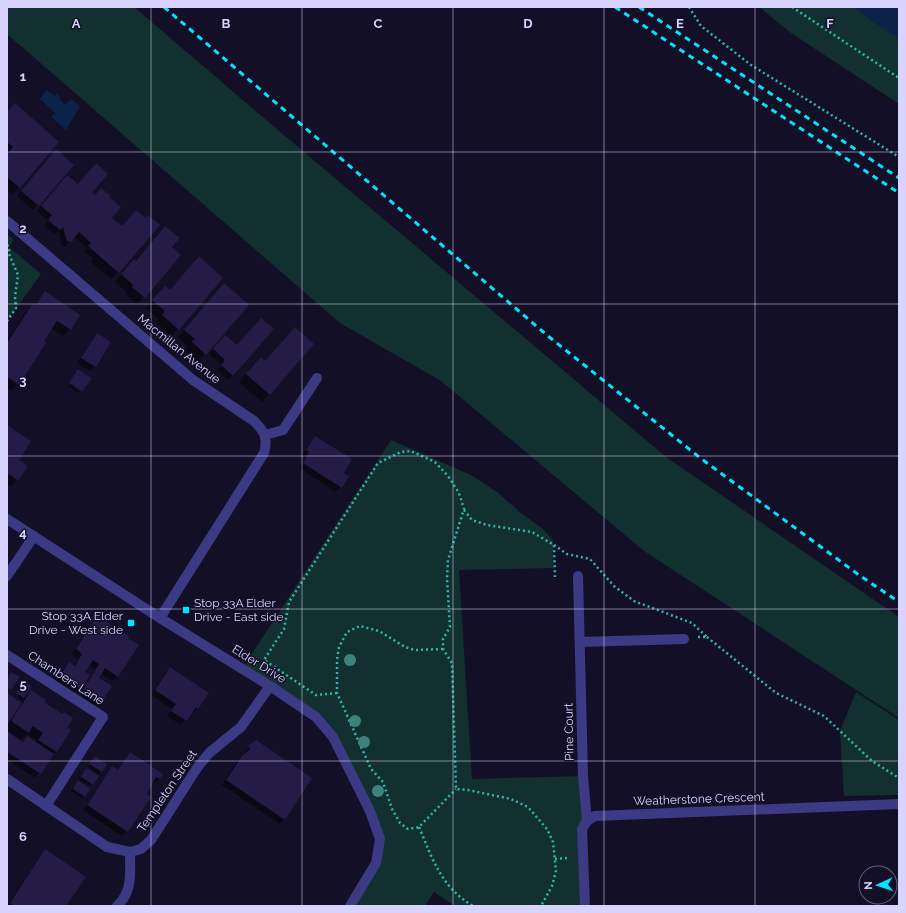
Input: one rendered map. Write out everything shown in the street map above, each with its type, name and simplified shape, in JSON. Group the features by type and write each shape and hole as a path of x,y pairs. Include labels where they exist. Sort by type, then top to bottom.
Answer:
{"street":[{"name":"Macmillan Avenue","path":"7,221 193,380 254,421 265,435"},
{"path":"160,618 264,453 266,444 265,435 283,430 317,378"},
{"name":"Elder Drive","path":"7,519 160,618 270,686 316,717 334,737 370,811 380,839 376,863 350,906"},
{"path":"7,576 34,536"},
{"name":"Pine Court","path":"578,576 583,776 587,821"},
{"path":"580,642 688,638"},
{"name":"Chambers Lane","path":"7,655 103,717 46,806"},
{"name":"Templeton Street","path":"130,852 141,849 151,840 197,768 209,753 241,727 270,686"},
{"path":"7,779 107,847 130,852 129,887 124,900 117,906"},
{"name":"Weatherstone Crescent","path":"587,821 594,816 608,815 899,804"},
{"path":"585,906 582,828 587,821"}],"path":[{"path":"690,7 700,26 751,65 899,157"},
{"path":"792,7 899,78"},
{"path":"7,245 9,247 9,254 18,275 15,297 16,308 7,321"},
{"path":"337,693 316,695 264,660 284,629 289,602 378,464 401,452 411,451 435,462 448,476 459,493 464,509 472,520 487,525 532,532 567,554 590,559 614,586 634,601 692,623 706,637 776,693 824,716 872,761 899,778"},
{"path":"443,649 415,650 405,647 379,630 360,626 347,632 338,647 336,665 337,693 371,769 383,782 392,809 400,823 408,829 419,827 456,789 452,663 443,649 443,639 450,627 447,578 448,560 464,509"},
{"path":"554,545 555,577"},
{"path":"688,638 706,637"},
{"path":"456,789 512,799 528,807 547,829 553,842 556,871 552,886 541,906"},
{"path":"419,827 434,861 451,890 473,906"},
{"path":"554,859 571,858"}],"green space":[{"path":"7,7 134,7 666,457 899,617 899,718 644,551 441,381 340,323 7,34"},
{"path":"759,7 899,7 899,104 791,33"},
{"path":"7,234 14,240 9,247 41,274 7,321"},
{"path":"391,440 471,475 497,492 521,513 543,529 553,540 553,568 459,570 472,779 583,776 585,906 455,906 434,892 425,906 350,906 376,863 380,839 370,811 316,717 242,669"},
{"path":"856,692 899,720 899,795 844,796 840,731"}],"water":[{"path":"854,7 899,7 899,39 873,22"},
{"path":"46,90 55,96 56,94 61,97 59,99 65,105 71,99 80,106 66,130 51,117 55,113 40,99"}],"building":[{"path":"15,103 59,142 20,188 7,177 7,155 13,147 7,142 7,112"},
{"path":"56,149 74,165 39,206 21,191"},
{"path":"96,163 108,174 92,193 95,195 101,188 121,207 112,218 122,226 136,210 146,218 148,215 160,225 119,273 88,246 91,243 79,232 71,242 67,241 63,227 60,230 48,220 52,215 41,206 67,175 78,184"},
{"path":"165,226 180,238 172,247 181,255 145,298 132,287 133,285 121,274 134,259 136,261"},
{"path":"199,256 223,278 179,330 162,315 165,311 152,300 165,286 170,290"},
{"path":"224,283 249,305 206,355 192,342 195,339 184,330"},
{"path":"45,291 80,315 71,330 57,321 44,341 46,343 19,385 7,377 7,343 33,303 36,305"},
{"path":"261,318 274,329 233,376 221,365 225,360 213,349 225,335 237,345"},
{"path":"295,327 314,344 270,395 246,374 261,357 265,361"},
{"path":"97,333 111,342 96,367 81,358"},
{"path":"78,369 92,378 82,392 69,383"},
{"path":"7,425 31,441 19,460 28,466 18,481 9,474 7,477"},
{"path":"315,436 352,459 344,473 349,476 342,488 303,463 309,452 306,450"},
{"path":"97,616 129,636 128,638 139,645 118,677 105,668 99,678 112,686 102,702 83,690 99,664 93,660 85,672 90,675 83,686 81,684 79,688 58,674 60,670 63,672 69,662 75,666 82,654 76,649"},
{"path":"170,667 209,693 198,709 196,707 187,721 171,711 176,704 155,690"},
{"path":"11,672 20,677 11,690 7,687 7,679"},
{"path":"24,680 32,686 24,698 16,693"},
{"path":"31,690 46,700 44,702 62,714 64,712 73,718 67,728 71,730 57,752 38,740 43,733 33,726 29,733 11,721"},
{"path":"7,693 22,703 7,725"},
{"path":"7,731 23,742 27,736 54,754 41,774 7,752"},
{"path":"256,740 312,778 285,820 226,780 242,756 250,749 248,746"},
{"path":"130,752 163,774 160,779 156,777 147,794 151,797 128,832 87,805 112,766 118,770"},
{"path":"95,756 107,764 102,772 89,764"},
{"path":"86,768 99,776 93,785 81,777"},
{"path":"78,780 90,789 85,797 73,789"},
{"path":"45,849 86,877 66,906 14,906 10,903"}],"railway":[{"path":"164,7 548,336 699,457 859,575 899,602"},
{"path":"615,7 899,193"},
{"path":"639,7 899,178"}],"place":[{"name":"Stop 33A Elder Drive - East side","path":"186,610"},
{"name":"Stop 33A Elder Drive - West side","path":"131,623"}]}
